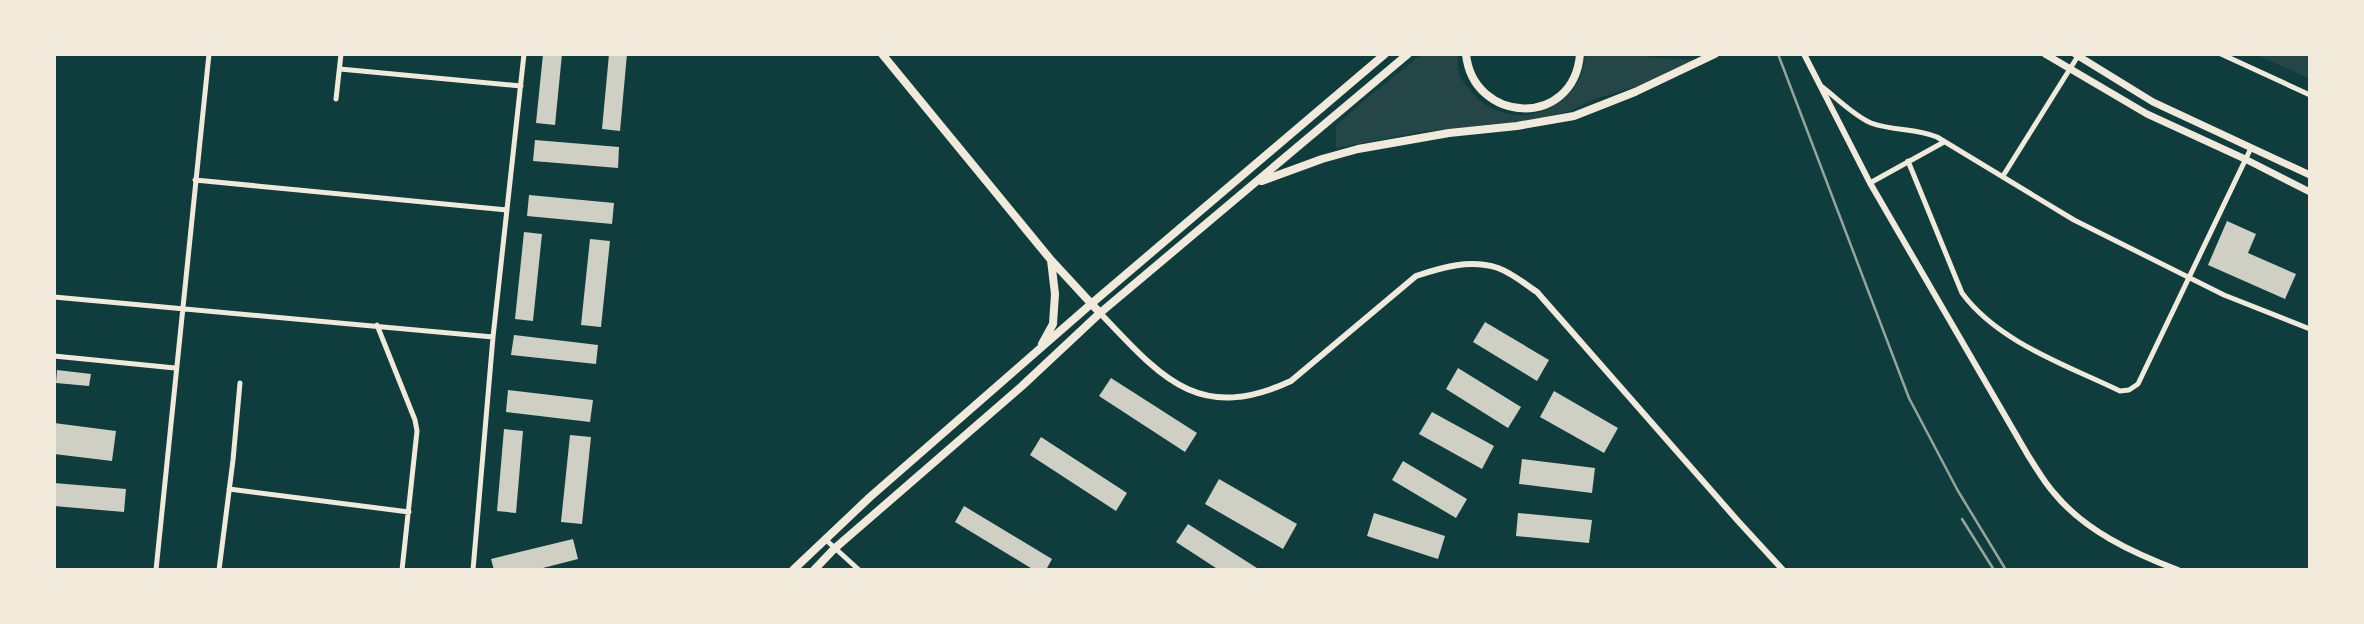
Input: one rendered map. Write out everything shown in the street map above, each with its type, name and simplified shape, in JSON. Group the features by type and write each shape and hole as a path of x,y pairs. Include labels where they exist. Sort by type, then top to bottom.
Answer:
{"main road":[{"path":"882,54 1051,260 1100,313"},
{"path":"793,570 825,538 1091,304 1385,54"},
{"path":"814,570 834,549 1022,386 1100,313 1408,54"},
{"path":"1466,54 1471,75 1493,100 1524,110 1550,104 1560,97 1576,76 1580,54"},
{"path":"1255,183 1358,149 1574,116 1636,92 1715,54"},
{"path":"2045,54 2147,114 2310,192"},
{"path":"2077,55 2153,102 2310,175"},
{"path":"1039,350 1053,324 1055,294 1051,260"}],"street":[{"path":"156,570 209,54"},
{"path":"336,99 341,54"},
{"path":"473,570 493,337 524,54"},
{"path":"1804,54 1870,183 2029,457 2054,494 2101,534 2178,570"},
{"path":"2221,54 2310,95"},
{"path":"2003,176 2077,55"},
{"path":"340,69 521,86"},
{"path":"1818,84 1871,123 1928,133 2074,220 2234,299 2310,329"},
{"path":"1870,183 1944,142"},
{"path":"1908,161 1962,293 1972,307 1986,320 2035,350 2120,391 2129,390 2138,384 2250,148"},
{"path":"195,180 507,210"},
{"path":"1100,313 1173,384 1200,395 1240,398 1269,391 1291,381 1416,276 1467,263 1500,269 1537,292 1783,570"},
{"path":"54,297 493,337"},
{"path":"377,325 417,431 402,570"},
{"path":"54,356 175,368"},
{"path":"219,570 240,383"},
{"path":"229,489 409,512"},
{"path":"825,538 859,570"}],"shaded area":[{"path":"1422,54 1458,54 1462,80 1484,104 1502,112 1521,115 1540,112 1557,105 1571,92 1581,75 1585,54 1642,54 1696,60 1674,68 1647,83 1595,99 1570,111 1536,120 1421,132 1336,148 1336,126"},
{"path":"2255,54 2310,54 2310,79"}],"building":[{"path":"543,54 562,54 555,125 536,123"},
{"path":"609,54 627,54 620,131 602,129"},
{"path":"535,140 619,147 618,168 533,161"},
{"path":"529,195 614,203 612,224 527,216"},
{"path":"2227,221 2256,234 2248,253 2296,274 2285,299 2208,265"},
{"path":"524,232 542,234 533,321 515,319"},
{"path":"590,239 610,241 601,327 581,325"},
{"path":"1485,322 1549,360 1537,381 1473,342"},
{"path":"514,335 598,345 596,364 511,355"},
{"path":"1458,368 1521,407 1508,428 1446,389"},
{"path":"57,370 91,374 89,386 56,383"},
{"path":"1111,378 1197,433 1185,452 1099,396"},
{"path":"508,390 593,400 590,422 506,412"},
{"path":"1554,391 1618,428 1604,453 1540,417"},
{"path":"1432,412 1494,446 1482,469 1419,434"},
{"path":"54,423 116,431 112,461 54,454"},
{"path":"504,429 523,431 516,513 497,511"},
{"path":"570,435 591,437 582,524 561,522"},
{"path":"1041,437 1127,493 1116,511 1030,455"},
{"path":"1522,459 1595,468 1592,493 1519,484"},
{"path":"1403,461 1467,499 1456,518 1392,480"},
{"path":"1219,479 1297,524 1283,549 1205,504"},
{"path":"54,483 126,489 124,512 54,506"},
{"path":"964,506 1052,559 1046,570 1034,570 955,522"},
{"path":"1374,513 1445,536 1438,559 1367,536"},
{"path":"1518,513 1592,520 1589,543 1516,536"},
{"path":"1188,524 1260,570 1219,570 1176,542"},
{"path":"573,539 578,559 535,570 494,570 491,559"}],"railway":[{"path":"1778,54 1909,398 1958,491 2006,570"},
{"path":"1962,519 1994,570"}]}
